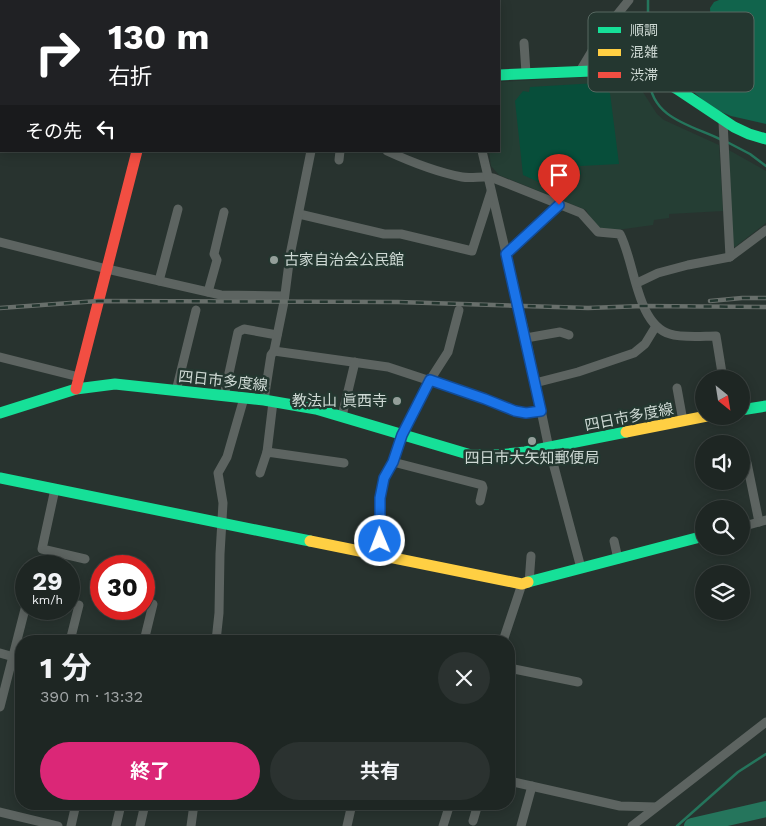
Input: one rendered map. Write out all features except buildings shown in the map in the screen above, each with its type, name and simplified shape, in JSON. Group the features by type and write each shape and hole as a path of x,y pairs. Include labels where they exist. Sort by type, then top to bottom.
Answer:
{"main road":[{"path":"500,75 588,71"},
{"path":"677,92 723,122 741,131 766,139"},
{"path":"78,383 137,152"},
{"name":"四日市多度線","path":"0,414 78,383 115,384 244,398 316,409 471,455 496,455 550,448 695,418"},
{"path":"750,409 766,406"},
{"path":"0,478 525,584 695,538"}],"street":[{"path":"619,12 629,0"},
{"path":"524,43 526,73"},
{"path":"580,71 588,58"},
{"path":"723,122 730,258"},
{"path":"260,473 267,452 271,355 274,351 284,302 283,296 311,152"},
{"path":"389,152 427,168 463,177 478,178 487,176 581,213 586,216 598,232 620,234 647,314 656,326 672,335 716,336 722,370"},
{"path":"482,152 526,338 541,411 581,568"},
{"path":"299,214 384,234 401,234 472,251 491,190"},
{"path":"506,254 559,205"},
{"path":"159,281 178,210"},
{"path":"208,292 217,260 214,254 224,212"},
{"path":"637,284 658,273 688,265 730,258 766,230"},
{"path":"0,242 221,295 283,296"},
{"path":"176,391 196,310"},
{"path":"379,555 382,484 393,462 402,435 430,380 448,352 459,310"},
{"path":"535,383 578,372 634,353 650,338 656,326"},
{"path":"224,396 238,332 244,329 277,336"},
{"path":"526,338 560,332 569,335"},
{"path":"274,351 388,367 485,399 515,411 526,413 541,411"},
{"path":"0,358 78,383"},
{"path":"342,416 355,362"},
{"path":"677,388 683,421"},
{"path":"217,635 223,502 218,473 227,457 244,398"},
{"path":"267,452 344,462"},
{"path":"393,462 482,485 480,501"},
{"path":"750,477 762,521"},
{"path":"56,489 42,549 85,558"},
{"path":"614,541 618,559"},
{"path":"505,635 525,584 531,556"},
{"path":"21,635 23,620"},
{"path":"72,635 75,620"},
{"path":"146,635 150,620"},
{"path":"0,653 15,657"},
{"path":"0,707 15,664"},
{"path":"515,669 578,682"},
{"path":"632,826 766,722"},
{"path":"515,782 620,806 656,807"},
{"path":"521,826 532,786"},
{"path":"71,826 75,810"},
{"path":"116,826 120,810"},
{"path":"140,826 144,810"},
{"path":"191,826 193,810"},
{"path":"347,826 351,810"},
{"path":"443,826 448,810"},
{"path":"474,821 477,810"},
{"path":"1,815 58,826"}],"shaded area":[{"path":"588,77 588,92 643,92 657,114 664,120 719,145 723,211 669,214 669,218 654,220 653,225 617,230 598,229 586,210 499,175 491,166 489,152 500,152 500,82"},
{"path":"727,149 766,171 766,223 735,247 731,246"}],"green space":[{"path":"719,0 766,0 766,124 731,116 712,108 694,92 754,92 754,12 710,12 710,8 714,2"},
{"path":"588,84 588,92 610,93 619,164 580,166 581,174 563,193 523,175 515,101 523,91 529,92 530,87"}],"waterway":[{"path":"648,0 648,12"},
{"path":"652,92 657,103 675,119 722,140"},
{"path":"727,142 750,154 766,166"},
{"path":"677,826 738,772 766,754"},
{"path":"692,826 766,809"}],"railway":[{"path":"710,301 766,298"},
{"path":"0,308 98,301 398,302 588,308 643,306 766,307"}],"traffic: fast":[{"path":"500,75 588,71"},
{"path":"682,92 734,127 766,139"},
{"path":"0,413 76,389 115,384 264,400 316,409 471,455 525,452 626,432"},
{"path":"750,409 766,406"},
{"path":"0,478 310,541"},
{"path":"528,582 695,538"}],"traffic: slow":[{"path":"626,432 695,418"},
{"path":"310,541 522,584 528,582"}],"traffic: jam":[{"path":"76,389 137,152"}],"place":[{"name":"古家自治会公民館","path":"274,260"},
{"name":"教法山 眞西寺","path":"397,401"},
{"name":"四日市大矢知郵便局","path":"532,441"}],"route":[{"path":"380,541 380,498 382,484 393,462 402,435 430,380 515,411 526,413 541,411 506,254 559,205"}]}
